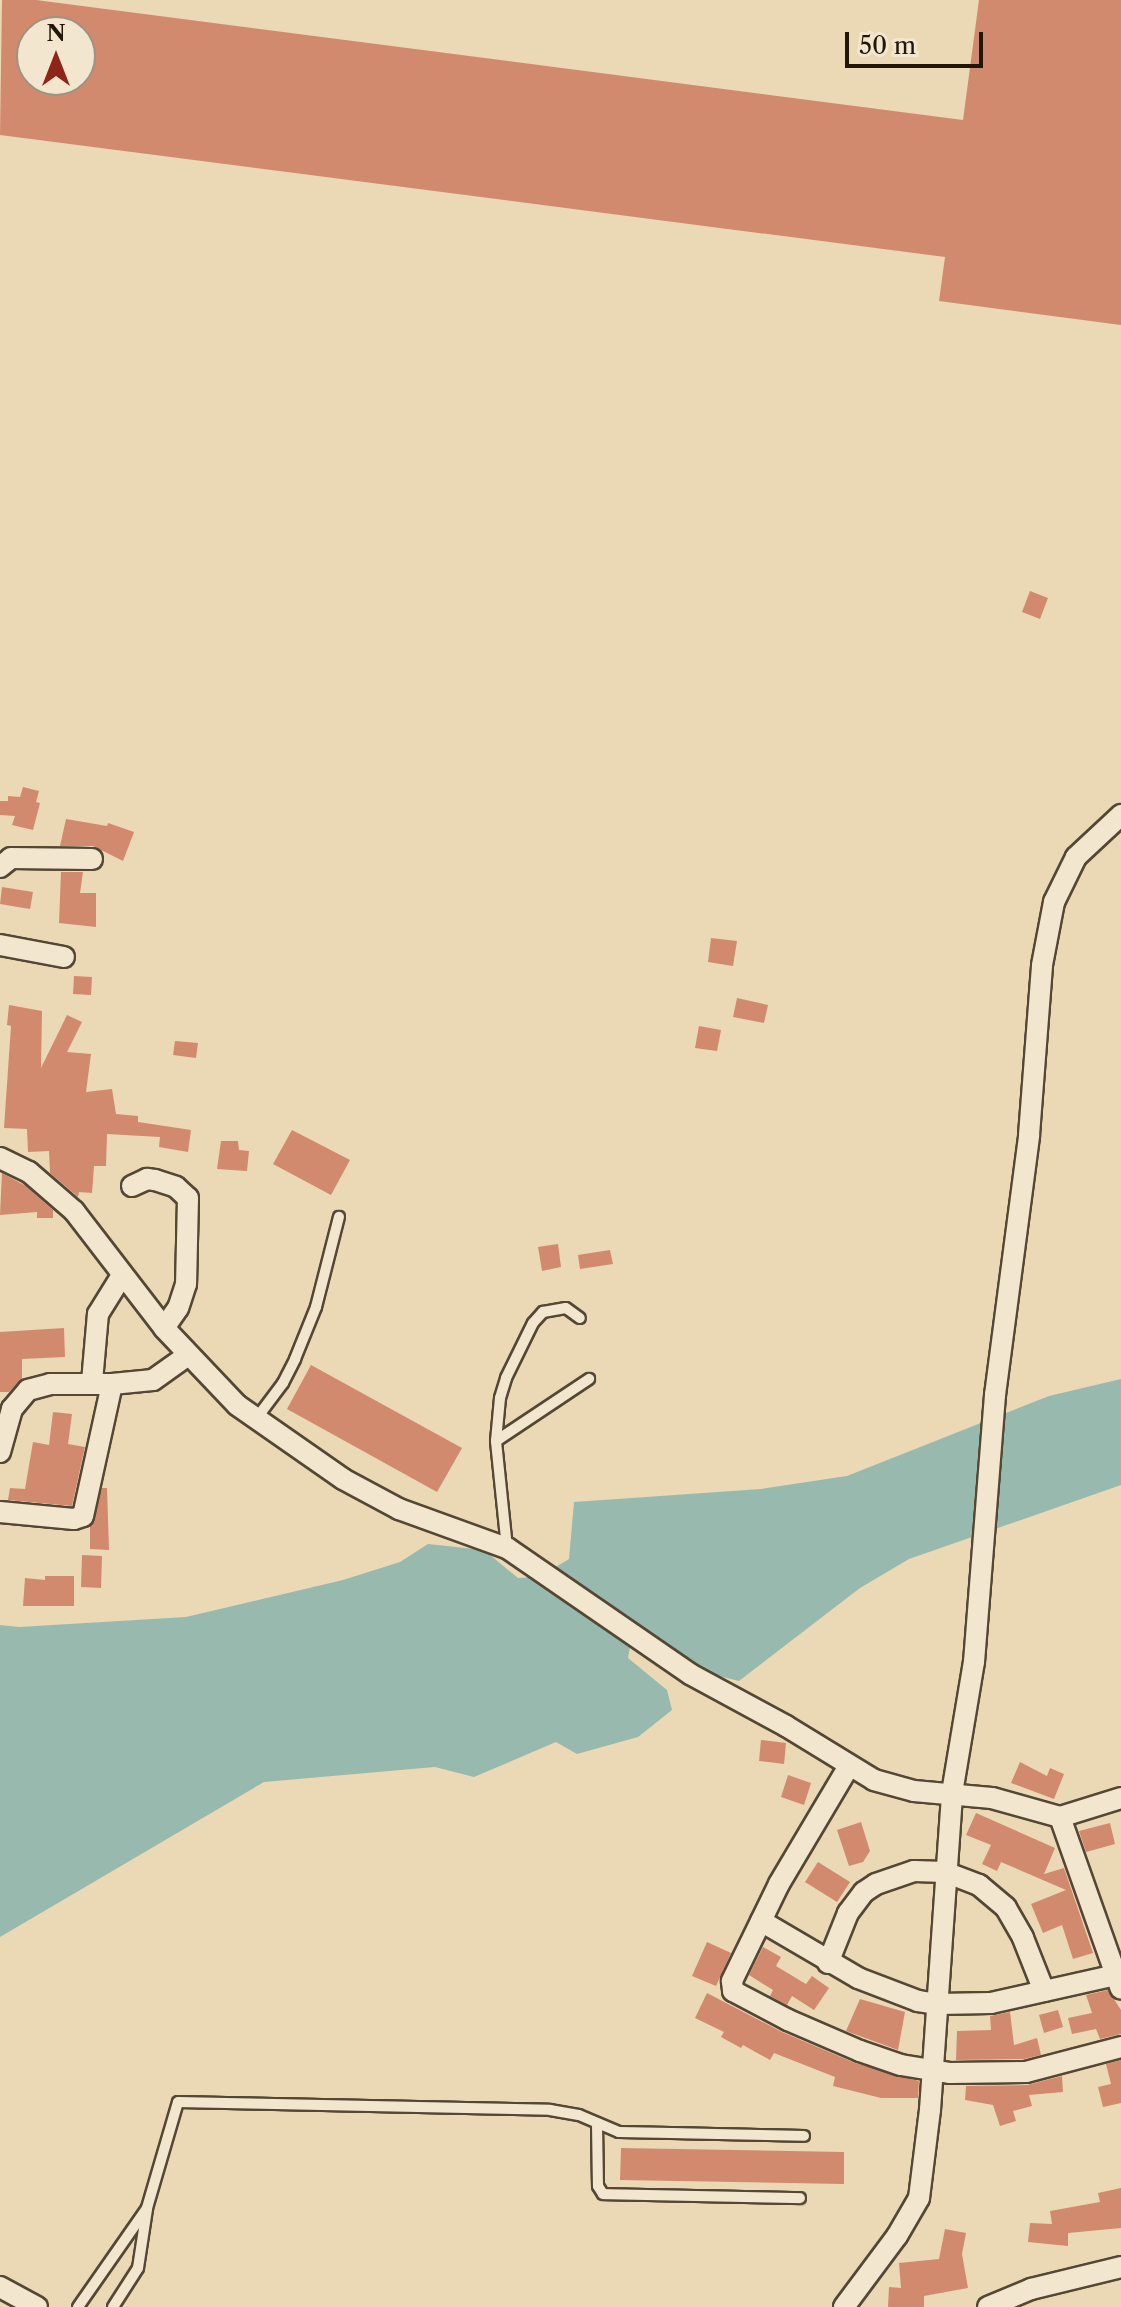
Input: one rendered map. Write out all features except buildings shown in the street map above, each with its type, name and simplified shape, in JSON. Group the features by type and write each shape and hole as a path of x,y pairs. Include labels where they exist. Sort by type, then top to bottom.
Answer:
{"street":[{"path":"844,2307 897,2236 919,2198 933,2070 952,1793 974,1662 995,1395 1029,1135 1042,965 1054,902 1076,857 1121,815"},
{"path":"0,867 11,858 92,859"},
{"path":"0,945 64,957"},
{"path":"0,1158 29,1172 74,1211 121,1277 164,1328 237,1405 256,1419 315,1461 399,1509 507,1548 544,1571 649,1648 786,1726 849,1766 893,1786 992,1798 1060,1817 1121,1798"},
{"path":"132,1186 147,1179 155,1180 176,1187 188,1198 186,1284 178,1308 164,1328"},
{"path":"0,1512 74,1519 86,1514 102,1383 98,1314 121,1277"},
{"path":"0,1452 12,1409 28,1390 50,1384 153,1380 188,1355"},
{"path":"849,1766 791,1861 732,1981 733,1991 788,2020 860,2051 901,2065 933,2070 974,2075 1026,2072 1121,2047"},
{"path":"761,1921 828,1963 886,1991 938,2004 991,2003 1044,1991 1119,1982 1060,1817"},
{"path":"828,1963 848,1913 864,1892 876,1884 914,1871 945,1872 979,1885 1006,1908 1023,1938 1044,1991"},
{"path":"988,2307 1031,2289 1121,2267"},
{"path":"0,2287 37,2307"}],"lane":[{"path":"256,1419 283,1383 295,1359 316,1307 339,1217"},
{"path":"507,1548 496,1441 500,1398 506,1378 533,1323 543,1312 566,1308 580,1318"},
{"path":"496,1441 589,1379"},
{"path":"113,2307 138,2268 147,2208 178,2102 550,2110 579,2115 597,2124 634,2133 804,2136"},
{"path":"597,2124 598,2186 603,2194 800,2198"},
{"path":"78,2307 147,2208"}],"water":[{"path":"1121,1379 1121,1485 909,1559 860,1588 739,1681 703,1672 642,1637 630,1647 628,1658 667,1690 672,1710 638,1737 577,1754 556,1742 474,1777 435,1767 264,1782 0,1937 0,1625 19,1627 186,1617 343,1580 400,1562 428,1544 484,1550 518,1578 539,1577 569,1559 574,1502 761,1489 847,1476 1049,1396"}]}
